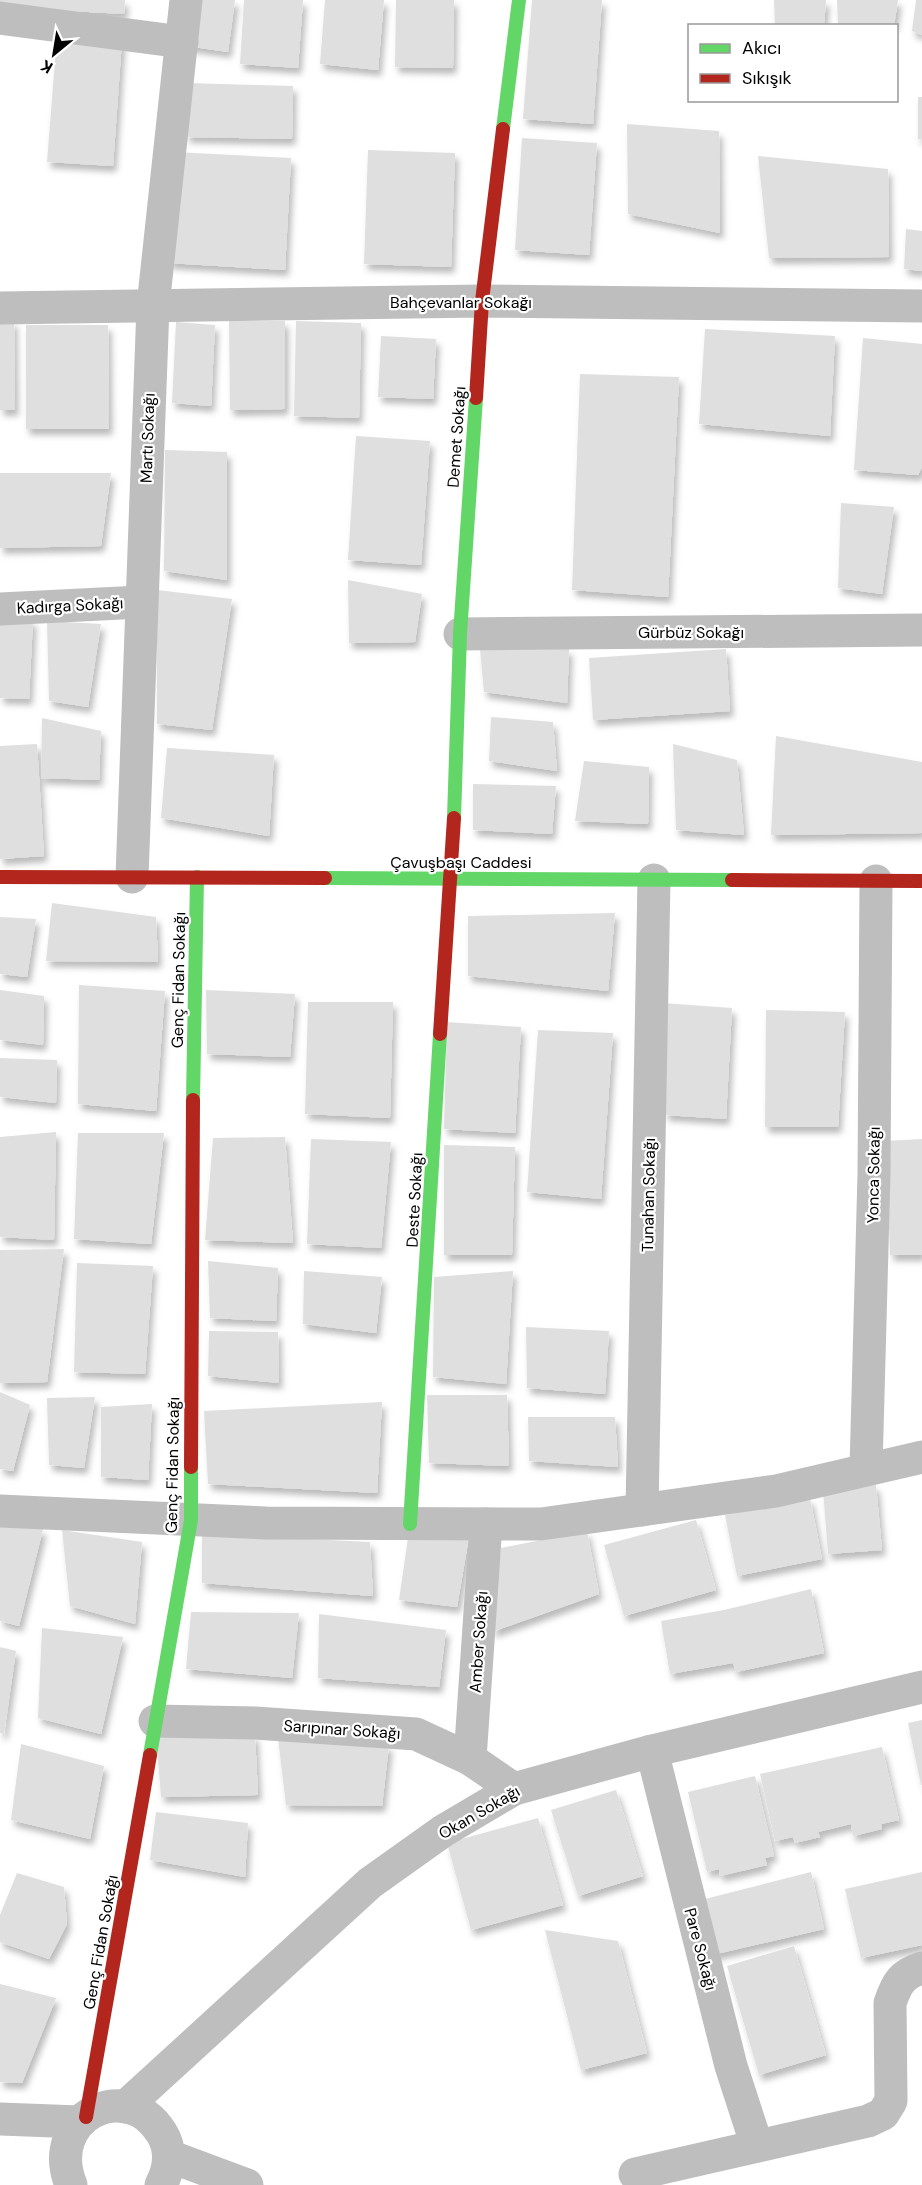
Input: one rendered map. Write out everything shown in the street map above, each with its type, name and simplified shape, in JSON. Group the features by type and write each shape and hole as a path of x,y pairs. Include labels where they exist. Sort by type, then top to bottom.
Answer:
{"street":[{"name":"Martı Sokağı","path":"132,877 153,306 186,0"},
{"name":"Demet Sokağı","path":"452,879 459,634 482,301 519,0"},
{"path":"0,18 182,42"},
{"name":"Bahçevanlar Sokağı","path":"0,308 482,301 922,306"},
{"name":"Kadırga Sokağı","path":"0,609 141,602"},
{"name":"Gürbüz Sokağı","path":"459,634 922,630"},
{"name":"Çavuşbaşı Caddesi","path":"0,877 922,881"},
{"name":"Genç Fidan Sokağı","path":"82,2120 191,1520 190,1258 197,877"},
{"name":"Deste Sokağı","path":"410,1524 445,950 452,879"},
{"name":"Tunahan Sokağı","path":"642,1510 654,880"},
{"name":"Yonca Sokağı","path":"866,1469 874,1174 876,881"},
{"path":"0,1512 266,1523 541,1524 776,1491 922,1457"},
{"name":"Amber Sokağı","path":"470,1759 486,1524"},
{"name":"Okan Sokağı","path":"125,2107 370,1882 443,1831 513,1789 652,1751 922,1687"},
{"name":"Sarıpınar Sokağı","path":"155,1721 255,1723 416,1734 470,1759 513,1789"},
{"name":"Pare Sokağı","path":"652,1751 731,2066 757,2146"},
{"path":"635,2174 868,2121 883,2114 891,2101 890,2004 895,1990 907,1973 922,1968"},
{"path":"64,2180 64,2152 69,2136 82,2120 108,2107 125,2107 142,2113 156,2124 165,2139 165,2171 247,2185"},
{"path":"0,2119 82,2120"}],"building":[{"path":"0,0 125,0 124,14 0,7"},
{"path":"192,0 235,0 228,52 186,46"},
{"path":"244,0 303,0 298,68 240,64"},
{"path":"325,0 384,0 378,70 320,64"},
{"path":"396,0 454,0 453,68 395,67"},
{"path":"532,0 602,0 593,124 523,119"},
{"path":"774,0 826,0 824,24 775,24"},
{"path":"837,0 898,0 894,24 838,24"},
{"path":"916,0 922,0 922,35 912,31"},
{"path":"57,35 122,40 113,166 47,162"},
{"path":"187,83 293,86 292,139 186,137"},
{"path":"918,97 922,97 922,139 918,139"},
{"path":"627,124 719,131 720,233 628,214"},
{"path":"522,138 597,143 589,255 515,250"},
{"path":"368,150 455,153 451,267 364,264"},
{"path":"174,152 291,158 285,270 168,263"},
{"path":"758,156 888,169 889,257 769,258"},
{"path":"906,229 922,231 922,271 904,269"},
{"path":"0,321 14,321 15,410 0,410"},
{"path":"229,321 285,321 285,409 230,410"},
{"path":"296,321 361,323 359,418 294,416"},
{"path":"176,322 215,325 211,406 172,403"},
{"path":"26,325 108,325 109,429 26,429"},
{"path":"705,329 835,336 830,436 699,424"},
{"path":"381,336 436,339 433,399 378,397"},
{"path":"863,338 922,344 922,467 918,475 854,470"},
{"path":"580,374 679,377 668,597 572,590"},
{"path":"356,436 430,441 421,565 348,560"},
{"path":"165,450 227,452 227,580 164,571"},
{"path":"0,473 111,473 101,546 0,548"},
{"path":"841,503 894,507 882,594 838,588"},
{"path":"348,580 422,594 415,642 349,643"},
{"path":"157,590 232,599 212,730 157,724"},
{"path":"0,620 33,620 29,699 0,698"},
{"path":"47,621 101,624 88,707 49,701"},
{"path":"569,649 567,703 484,692 480,650"},
{"path":"726,649 730,711 593,720 589,658"},
{"path":"491,717 553,722 557,771 489,761"},
{"path":"42,718 101,731 99,780 41,778"},
{"path":"776,736 922,762 922,833 771,835"},
{"path":"37,744 44,856 0,859 0,746"},
{"path":"673,744 737,760 744,835 676,830"},
{"path":"167,748 274,755 269,836 161,818"},
{"path":"584,761 649,767 648,824 575,821"},
{"path":"473,784 556,786 552,834 473,830"},
{"path":"52,903 156,917 158,962 46,961"},
{"path":"615,913 608,991 468,976 468,916"},
{"path":"0,917 36,919 27,977 0,974"},
{"path":"79,985 165,991 156,1111 78,1104"},
{"path":"0,990 44,996 43,1045 0,1040"},
{"path":"206,990 295,994 290,1057 207,1054"},
{"path":"308,1002 393,1002 390,1118 305,1114"},
{"path":"662,1003 732,1008 726,1119 665,1115"},
{"path":"766,1010 845,1012 838,1127 765,1127"},
{"path":"447,1022 521,1027 515,1133 444,1129"},
{"path":"538,1030 613,1033 601,1199 527,1192"},
{"path":"0,1058 57,1060 56,1103 0,1097"},
{"path":"56,1132 54,1240 0,1237 0,1137"},
{"path":"78,1133 164,1133 151,1244 74,1239"},
{"path":"285,1137 293,1243 205,1240 213,1138"},
{"path":"311,1139 391,1142 381,1248 307,1244"},
{"path":"922,1139 922,1255 890,1255 886,1141"},
{"path":"444,1145 515,1147 512,1255 444,1255"},
{"path":"64,1249 47,1382 0,1383 0,1250"},
{"path":"208,1261 278,1268 276,1321 210,1318"},
{"path":"77,1263 153,1266 145,1374 74,1372"},
{"path":"304,1271 382,1277 376,1333 303,1324"},
{"path":"513,1271 506,1384 433,1377 434,1277"},
{"path":"526,1327 609,1331 605,1394 527,1388"},
{"path":"209,1331 278,1332 279,1383 208,1376"},
{"path":"0,1392 30,1405 13,1471 0,1469"},
{"path":"427,1395 507,1395 509,1466 429,1463"},
{"path":"95,1397 84,1468 49,1465 47,1398"},
{"path":"382,1402 377,1493 208,1484 204,1411"},
{"path":"152,1404 148,1480 101,1477 101,1407"},
{"path":"528,1417 615,1417 618,1467 529,1461"},
{"path":"876,1485 882,1550 828,1554 823,1490"},
{"path":"810,1498 822,1559 737,1576 725,1515"},
{"path":"696,1520 716,1590 624,1616 604,1545"},
{"path":"410,1524 469,1537 457,1607 399,1600"},
{"path":"0,1525 43,1529 19,1626 0,1621"},
{"path":"62,1530 142,1542 135,1624 70,1606"},
{"path":"587,1531 599,1594 492,1632 501,1548"},
{"path":"202,1534 370,1542 373,1596 202,1583"},
{"path":"811,1589 824,1653 736,1672 733,1663 670,1674 661,1621 724,1610"},
{"path":"191,1612 299,1613 292,1678 186,1669"},
{"path":"319,1614 446,1630 439,1687 318,1678"},
{"path":"42,1628 123,1637 101,1734 38,1718"},
{"path":"0,1647 16,1651 4,1734 0,1733"},
{"path":"922,1720 922,1785 921,1785 908,1723"},
{"path":"156,1734 255,1735 258,1795 161,1797"},
{"path":"278,1738 389,1745 382,1806 286,1805"},
{"path":"21,1744 104,1766 90,1839 11,1820"},
{"path":"882,1747 899,1820 881,1824 882,1829 853,1836 851,1824 818,1832 820,1837 795,1843 793,1837 775,1841 760,1774"},
{"path":"755,1776 774,1856 765,1858 767,1865 720,1876 719,1869 707,1872 688,1792"},
{"path":"616,1790 643,1876 578,1896 551,1810"},
{"path":"156,1812 248,1823 245,1877 150,1860"},
{"path":"538,1818 563,1905 471,1930 447,1843"},
{"path":"811,1872 824,1929 712,1955 697,1901"},
{"path":"922,1872 922,1945 861,1958 845,1889"},
{"path":"17,1873 64,1887 67,1924 49,1959 0,1942 0,1915"},
{"path":"545,1930 618,1941 647,2053 581,2070"},
{"path":"794,1946 826,2055 759,2075 727,1966"},
{"path":"0,1984 56,1998 22,2083 0,2082"}],"traffic: fast":[{"path":"503,129 519,0"},
{"path":"454,818 460,634 476,398"},
{"path":"193,1100 197,877"},
{"path":"325,878 732,880"},
{"path":"410,1524 440,1034"},
{"path":"150,1755 191,1520 191,1467"}],"traffic: jam":[{"path":"476,398 482,301 503,129"},
{"path":"440,1034 454,818"},
{"path":"0,877 325,878"},
{"path":"732,880 922,881"},
{"path":"191,1467 193,1100"},
{"path":"86,2117 150,1755"}]}
